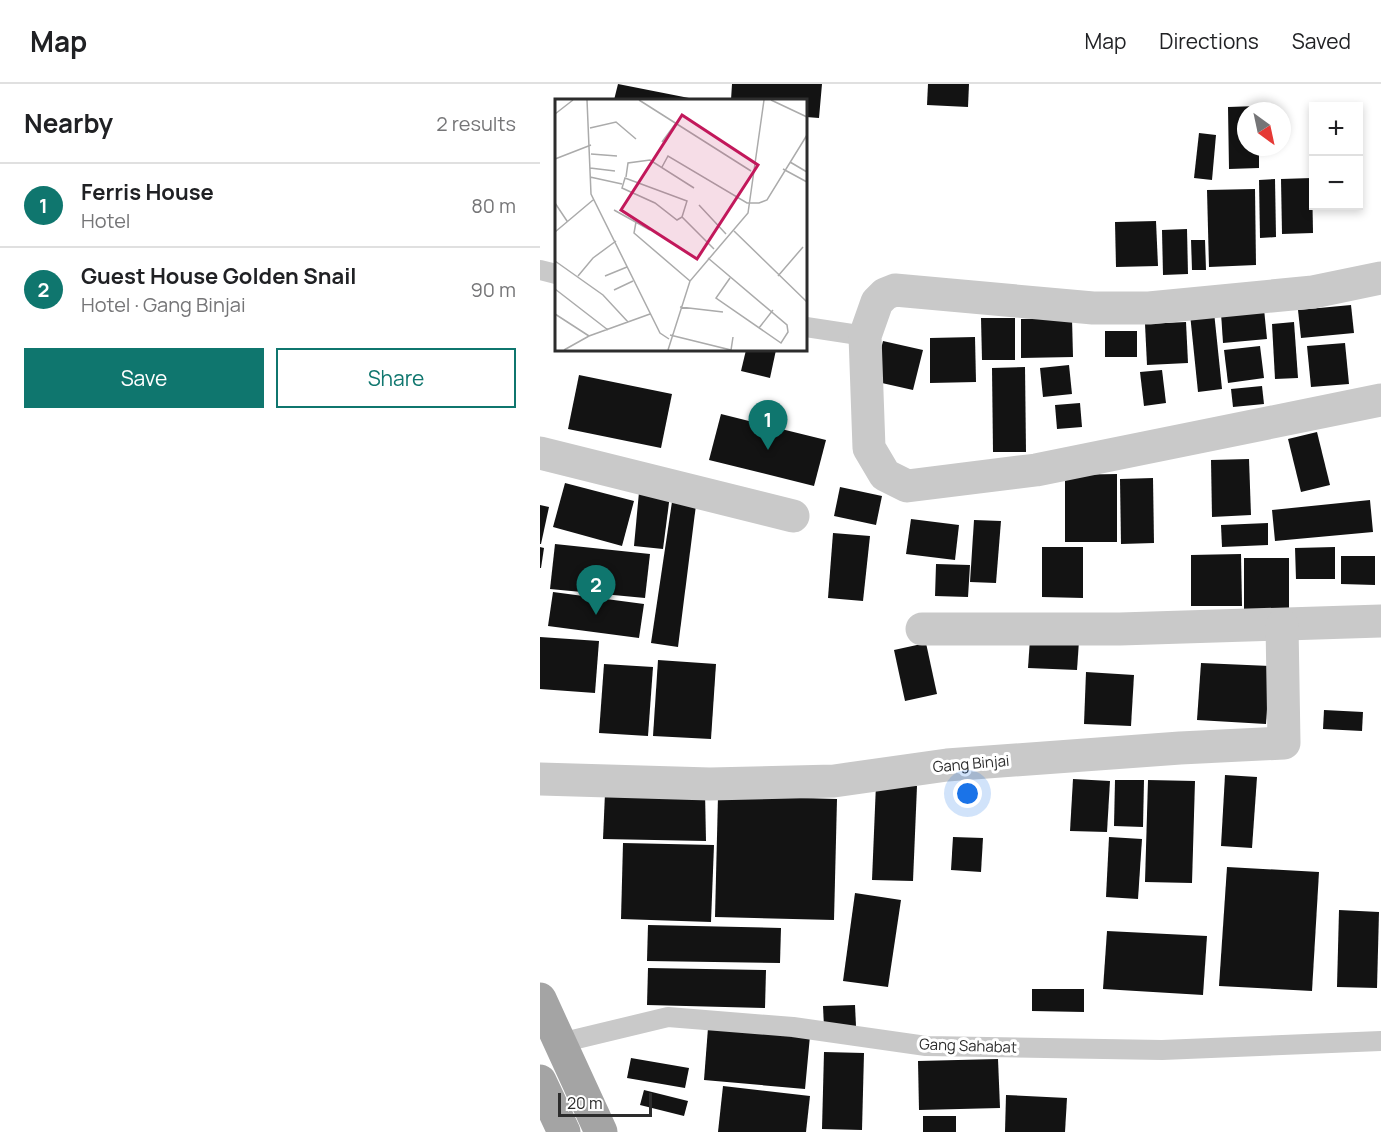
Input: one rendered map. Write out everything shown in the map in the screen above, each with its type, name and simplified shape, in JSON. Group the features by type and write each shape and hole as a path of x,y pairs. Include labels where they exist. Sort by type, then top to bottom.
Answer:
{"main road":[{"path":"540,999 602,1132"},
{"path":"540,1081 564,1132"}],"street":[{"path":"1381,278 1313,292 1149,308 1093,308 895,290 885,294 876,302 865,336 869,448 885,476 907,486 1036,470 1381,400"},
{"path":"540,453 793,516"},
{"path":"922,629 1109,629 1381,621"},
{"name":"Gang Binjai","path":"540,779 710,784 834,781 947,765 1284,743 1282,625"}],"lane":[{"path":"540,270 555,274"},
{"path":"807,327 865,336"},
{"name":"Gang Sahabat","path":"560,1043 668,1017 793,1027 926,1046 1162,1050 1381,1041"}],"building":[{"path":"618,84 694,99 614,99"},
{"path":"732,84 822,84 819,118 807,117 807,99 731,99"},
{"path":"928,84 969,84 968,107 927,105"},
{"path":"1228,107 1237,107 1237,156 1259,156 1259,168 1229,169"},
{"path":"1199,133 1216,135 1212,180 1194,178"},
{"path":"1309,178 1309,210 1313,210 1313,233 1282,234 1281,179"},
{"path":"1275,179 1276,237 1260,238 1259,180"},
{"path":"1255,189 1256,265 1209,267 1207,190"},
{"path":"1156,221 1158,266 1116,267 1115,222"},
{"path":"1187,229 1188,274 1163,275 1162,230"},
{"path":"1191,240 1205,240 1206,270 1192,270"},
{"path":"1351,305 1354,333 1301,338 1298,310"},
{"path":"1264,309 1267,339 1223,343 1221,313"},
{"path":"1214,312 1222,389 1198,392 1190,314"},
{"path":"981,318 1015,318 1015,360 982,360"},
{"path":"1072,318 1073,357 1021,358 1021,319"},
{"path":"1186,322 1188,363 1147,365 1145,324"},
{"path":"1294,322 1298,378 1275,379 1272,324"},
{"path":"1105,331 1137,331 1137,357 1105,357"},
{"path":"975,337 976,382 930,383 930,338"},
{"path":"883,341 923,350 913,390 873,381"},
{"path":"1345,343 1349,384 1311,387 1307,346"},
{"path":"1260,346 1264,378 1228,383 1224,350"},
{"path":"746,351 776,351 770,378 741,371"},
{"path":"1069,365 1072,394 1043,397 1040,368"},
{"path":"1025,367 1026,452 993,452 992,368"},
{"path":"1162,370 1166,403 1144,406 1140,372"},
{"path":"579,375 672,394 661,448 568,429"},
{"path":"1262,386 1264,404 1233,407 1231,389"},
{"path":"1080,403 1082,427 1057,429 1055,405"},
{"path":"721,414 826,440 814,486 709,460"},
{"path":"1317,432 1330,485 1301,492 1288,439"},
{"path":"1249,459 1251,515 1212,517 1211,460"},
{"path":"1117,474 1117,542 1065,542 1065,475"},
{"path":"1153,478 1154,543 1121,544 1120,479"},
{"path":"565,483 634,501 622,546 553,527"},
{"path":"840,487 882,496 876,525 834,516"},
{"path":"639,492 670,495 663,549 634,546"},
{"path":"673,495 697,497 678,647 651,643"},
{"path":"1370,500 1373,532 1275,541 1272,510"},
{"path":"540,505 549,507 541,544 540,544"},
{"path":"911,519 959,525 955,560 906,554"},
{"path":"974,520 1001,521 996,583 970,582"},
{"path":"1268,523 1268,545 1222,547 1221,525"},
{"path":"833,533 870,536 863,601 828,598"},
{"path":"555,544 650,554 645,598 550,589"},
{"path":"540,547 544,548 541,568 540,568"},
{"path":"1042,547 1083,547 1083,598 1042,597"},
{"path":"1335,547 1335,579 1296,579 1295,548"},
{"path":"1241,554 1242,606 1191,606 1191,555"},
{"path":"1341,556 1375,556 1375,585 1341,584"},
{"path":"1244,558 1289,558 1289,612 1244,613"},
{"path":"936,564 970,565 968,597 935,596"},
{"path":"553,592 644,604 639,638 548,626"},
{"path":"540,637 599,641 595,693 540,689"},
{"path":"1030,639 1079,641 1077,670 1028,668"},
{"path":"926,643 937,694 905,701 894,650"},
{"path":"658,660 716,664 711,739 653,736"},
{"path":"1201,663 1270,666 1266,724 1197,720"},
{"path":"604,664 653,667 648,736 599,733"},
{"path":"1086,672 1134,675 1131,726 1084,724"},
{"path":"1324,710 1363,712 1362,731 1323,729"},
{"path":"1225,775 1257,777 1252,848 1221,846"},
{"path":"1073,779 1110,781 1107,832 1070,831"},
{"path":"1115,780 1144,780 1143,827 1114,826"},
{"path":"1148,780 1195,781 1192,883 1145,882"},
{"path":"876,784 917,786 913,881 872,880"},
{"path":"705,792 706,841 603,839 605,793"},
{"path":"718,796 837,799 834,920 715,917"},
{"path":"953,837 983,838 981,872 951,870"},
{"path":"1109,837 1142,839 1138,899 1106,897"},
{"path":"623,843 714,845 711,922 621,919"},
{"path":"1227,867 1319,872 1312,991 1219,986"},
{"path":"855,893 901,900 888,987 843,981"},
{"path":"1339,910 1379,912 1377,988 1337,987"},
{"path":"648,925 781,928 780,963 647,961"},
{"path":"1107,931 1207,936 1203,995 1103,989"},
{"path":"648,968 766,970 765,1008 647,1005"},
{"path":"1032,989 1084,989 1084,1012 1032,1011"},
{"path":"855,1005 856,1026 824,1027 823,1006"},
{"path":"708,1028 810,1036 805,1089 704,1080"},
{"path":"824,1052 864,1053 862,1130 822,1129"},
{"path":"631,1058 689,1068 685,1088 627,1078"},
{"path":"998,1059 1000,1108 919,1110 918,1061"},
{"path":"723,1086 810,1096 806,1132 718,1132"},
{"path":"644,1090 688,1101 684,1116 640,1105"},
{"path":"1006,1095 1067,1098 1065,1132 1005,1132"},
{"path":"923,1116 956,1116 956,1132 923,1132"}],"place":[{"name":"Ferris House","path":"768,450"},
{"name":"Guest House Golden Snail","path":"596,615"}]}
